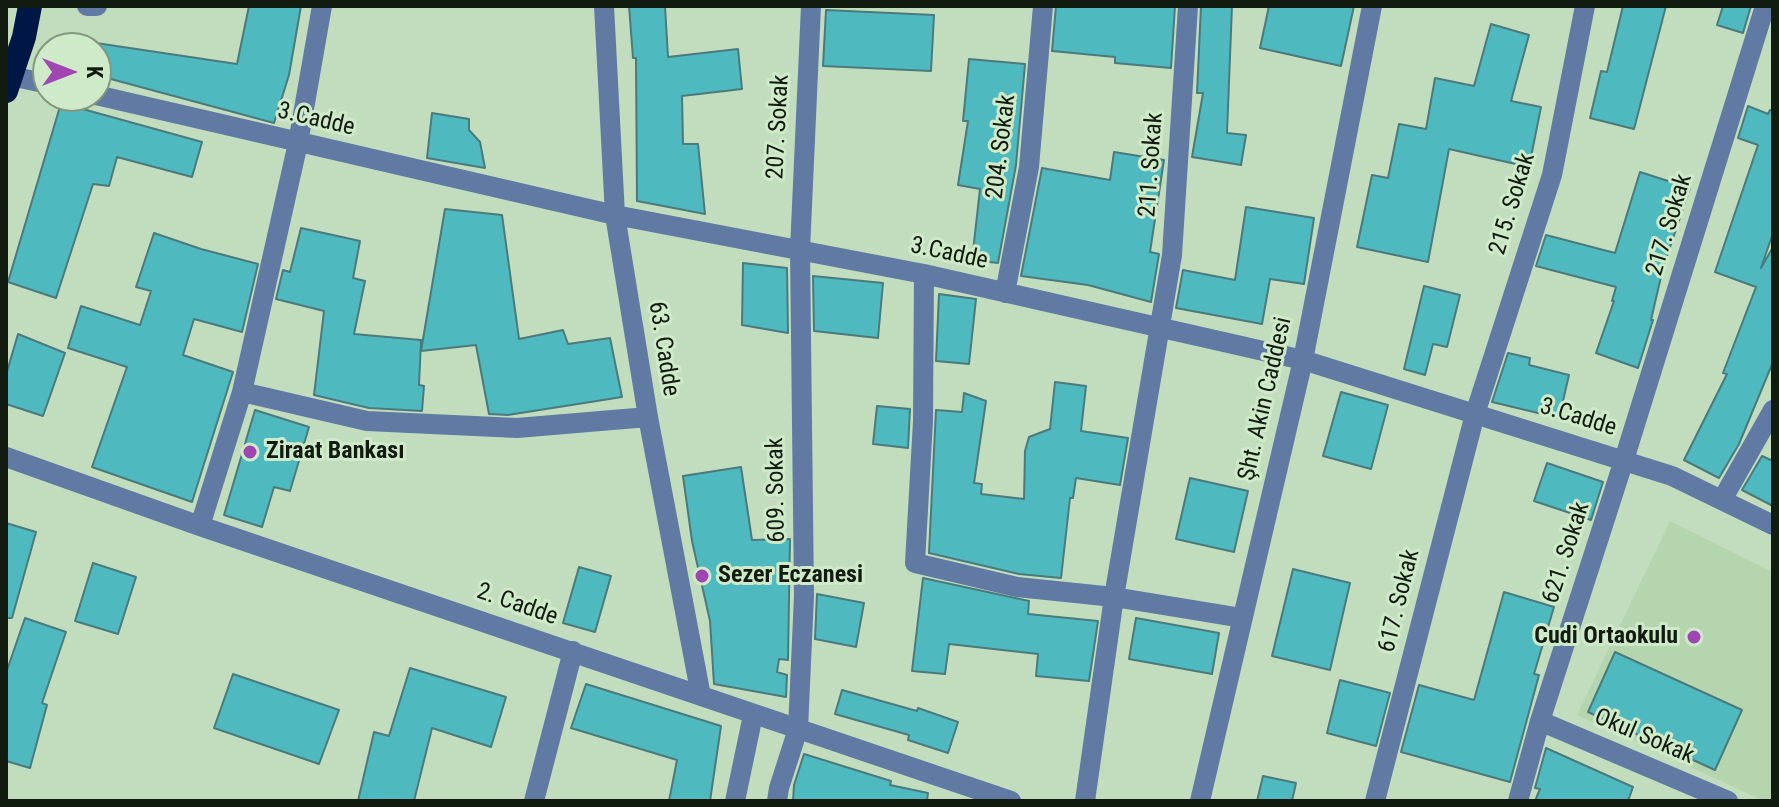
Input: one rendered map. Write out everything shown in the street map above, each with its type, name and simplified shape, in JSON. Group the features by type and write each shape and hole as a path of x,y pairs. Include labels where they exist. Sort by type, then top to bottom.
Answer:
{"highway":[{"path":"9,83 36,7"}],"street":[{"path":"87,6 97,6"},
{"path":"200,526 242,392 298,143 322,6"},
{"name":"63. Cadde","path":"604,6 615,215 648,417 701,696"},
{"name":"207. Sokak","path":"800,250 811,6"},
{"name":"204. Sokak","path":"1005,293 1029,167 1043,6"},
{"name":"211. Sokak","path":"1085,801 1114,597 1172,255 1188,6"},
{"name":"Şht. Akin Caddesi","path":"1200,801 1303,360 1372,6"},
{"name":"215. Sokak","path":"1475,414 1552,175 1585,6"},
{"name":"217. Sokak","path":"1624,460 1765,6"},
{"path":"9,83 32,84"},
{"name":"3.Cadde","path":"112,99 615,215 924,274 1303,360 1672,476 1773,525"},
{"name":"609. Sokak","path":"777,801 798,729 804,596 800,250"},
{"path":"924,274 923,421 915,563 1017,587 1114,597 1242,618"},
{"path":"242,392 367,421 517,428 648,417"},
{"path":"1722,500 1773,410"},
{"name":"617. Sokak","path":"1375,801 1475,414"},
{"name":"2. Cadde","path":"6,457 200,526 1011,801"},
{"name":"621. Sokak","path":"1518,801 1540,721 1624,460"},
{"path":"534,801 573,651"},
{"path":"735,801 753,715"},
{"name":"Okul Sokak","path":"1540,721 1728,801"}],"shaded area":[{"name":"Cudi Ortaokulu","path":"1670,521 1773,572 1773,801 1764,801 1577,715"}],"building":[{"path":"249,6 301,6 289,75 274,123 112,79 112,45 237,64"},
{"path":"629,6 665,6 668,57 738,49 742,89 682,96 683,144 698,144 705,214 637,201 636,58 633,58"},
{"path":"1056,6 1175,6 1171,68 1115,63 1115,57 1052,51"},
{"path":"1201,6 1232,6 1227,133 1246,135 1241,165 1192,157 1203,93 1197,93"},
{"path":"1269,6 1354,6 1341,66 1260,48"},
{"path":"1623,6 1666,6 1634,129 1590,118 1601,71 1607,72"},
{"path":"1723,6 1751,6 1743,33 1717,25"},
{"path":"826,10 934,15 931,71 823,66"},
{"path":"1491,24 1529,35 1511,101 1541,107 1529,167 1449,149 1428,262 1357,247 1372,175 1388,178 1399,124 1426,129 1435,78 1474,86"},
{"path":"969,59 1025,64 1016,165 998,263 972,260 980,189 958,185 968,121 963,121"},
{"path":"1748,106 1768,114 1773,110 1773,233 1761,268 1773,247 1773,362 1739,444 1719,478 1684,460 1727,374 1723,373 1756,287 1715,272 1758,145 1738,138"},
{"path":"58,112 94,112 202,142 192,177 117,157 109,186 93,184 56,298 8,282"},
{"path":"432,113 469,119 469,130 480,142 485,168 427,158"},
{"path":"1114,152 1164,160 1150,252 1159,254 1151,302 1088,285 1021,276 1042,168 1110,180"},
{"path":"1640,172 1690,188 1663,268 1653,320 1638,368 1596,353 1616,287 1536,266 1546,235 1615,253"},
{"path":"1246,207 1314,218 1304,284 1270,279 1262,324 1176,308 1183,270 1235,280"},
{"path":"445,209 502,215 519,339 563,330 568,344 610,338 622,397 508,415 489,414 476,345 421,351"},
{"path":"301,228 360,241 353,278 365,281 354,334 421,340 419,385 424,386 422,411 369,408 314,395 324,311 276,299 283,270 290,272"},
{"path":"154,233 258,264 242,332 194,319 183,355 233,372 192,502 92,467 127,367 68,348 81,306 140,325 151,291 136,287"},
{"path":"743,263 787,268 788,333 742,325"},
{"path":"813,276 883,283 878,338 814,331"},
{"path":"1424,286 1460,295 1447,347 1433,344 1425,375 1404,369"},
{"path":"939,294 976,299 969,364 936,361"},
{"path":"18,334 65,353 43,416 6,404 6,375"},
{"path":"1508,353 1530,358 1529,365 1569,375 1559,418 1492,402"},
{"path":"1055,382 1086,386 1081,431 1128,438 1120,485 1076,478 1073,498 1070,498 1061,578 1019,574 929,553 936,410 962,412 964,393 986,401 974,483 982,484 981,494 1024,499 1025,451 1029,437 1050,429"},
{"path":"1341,392 1388,405 1371,469 1323,456"},
{"path":"877,406 910,409 908,448 873,444"},
{"path":"255,410 309,427 290,491 274,487 262,527 224,515"},
{"path":"1762,456 1773,461 1773,506 1742,490"},
{"path":"1547,463 1603,482 1591,520 1534,501"},
{"path":"741,467 752,540 790,539 788,660 779,659 777,672 787,675 786,697 714,684 710,621 692,541 683,476"},
{"path":"1190,478 1248,491 1234,552 1176,539"},
{"path":"6,523 36,532 12,618 6,618"},
{"path":"93,563 136,577 118,634 75,621"},
{"path":"579,567 611,576 595,632 563,623"},
{"path":"1293,569 1350,583 1330,670 1272,656"},
{"path":"923,578 1029,601 1028,614 1098,621 1089,681 1036,676 1038,654 949,644 945,674 912,671"},
{"path":"1504,592 1554,607 1534,674 1539,675 1510,782 1401,752 1419,685 1474,700"},
{"path":"817,594 864,603 856,647 815,639"},
{"path":"25,618 66,632 42,703 47,705 30,768 6,761 6,673"},
{"path":"1136,618 1219,633 1212,674 1129,659"},
{"path":"1615,652 1742,710 1715,770 1588,712"},
{"path":"410,668 506,697 491,747 432,728 414,801 358,801 374,732 389,736"},
{"path":"233,674 339,710 319,764 214,728"},
{"path":"1340,680 1390,693 1376,746 1327,733"},
{"path":"586,684 721,726 710,801 669,801 677,760 571,728"},
{"path":"842,690 917,711 918,708 958,722 948,753 908,740 909,735 835,714"},
{"path":"1546,748 1633,787 1628,801 1535,801 1540,789 1535,788"},
{"path":"804,754 891,781 890,785 928,793 927,801 793,801 794,785"},
{"path":"1263,776 1296,783 1292,801 1257,801"}],"place":[{"name":"Ziraat Bankası","path":"250,452"},
{"name":"Sezer Eczanesi","path":"702,576"},
{"name":"Cudi Ortaokulu","path":"1694,637"}]}
